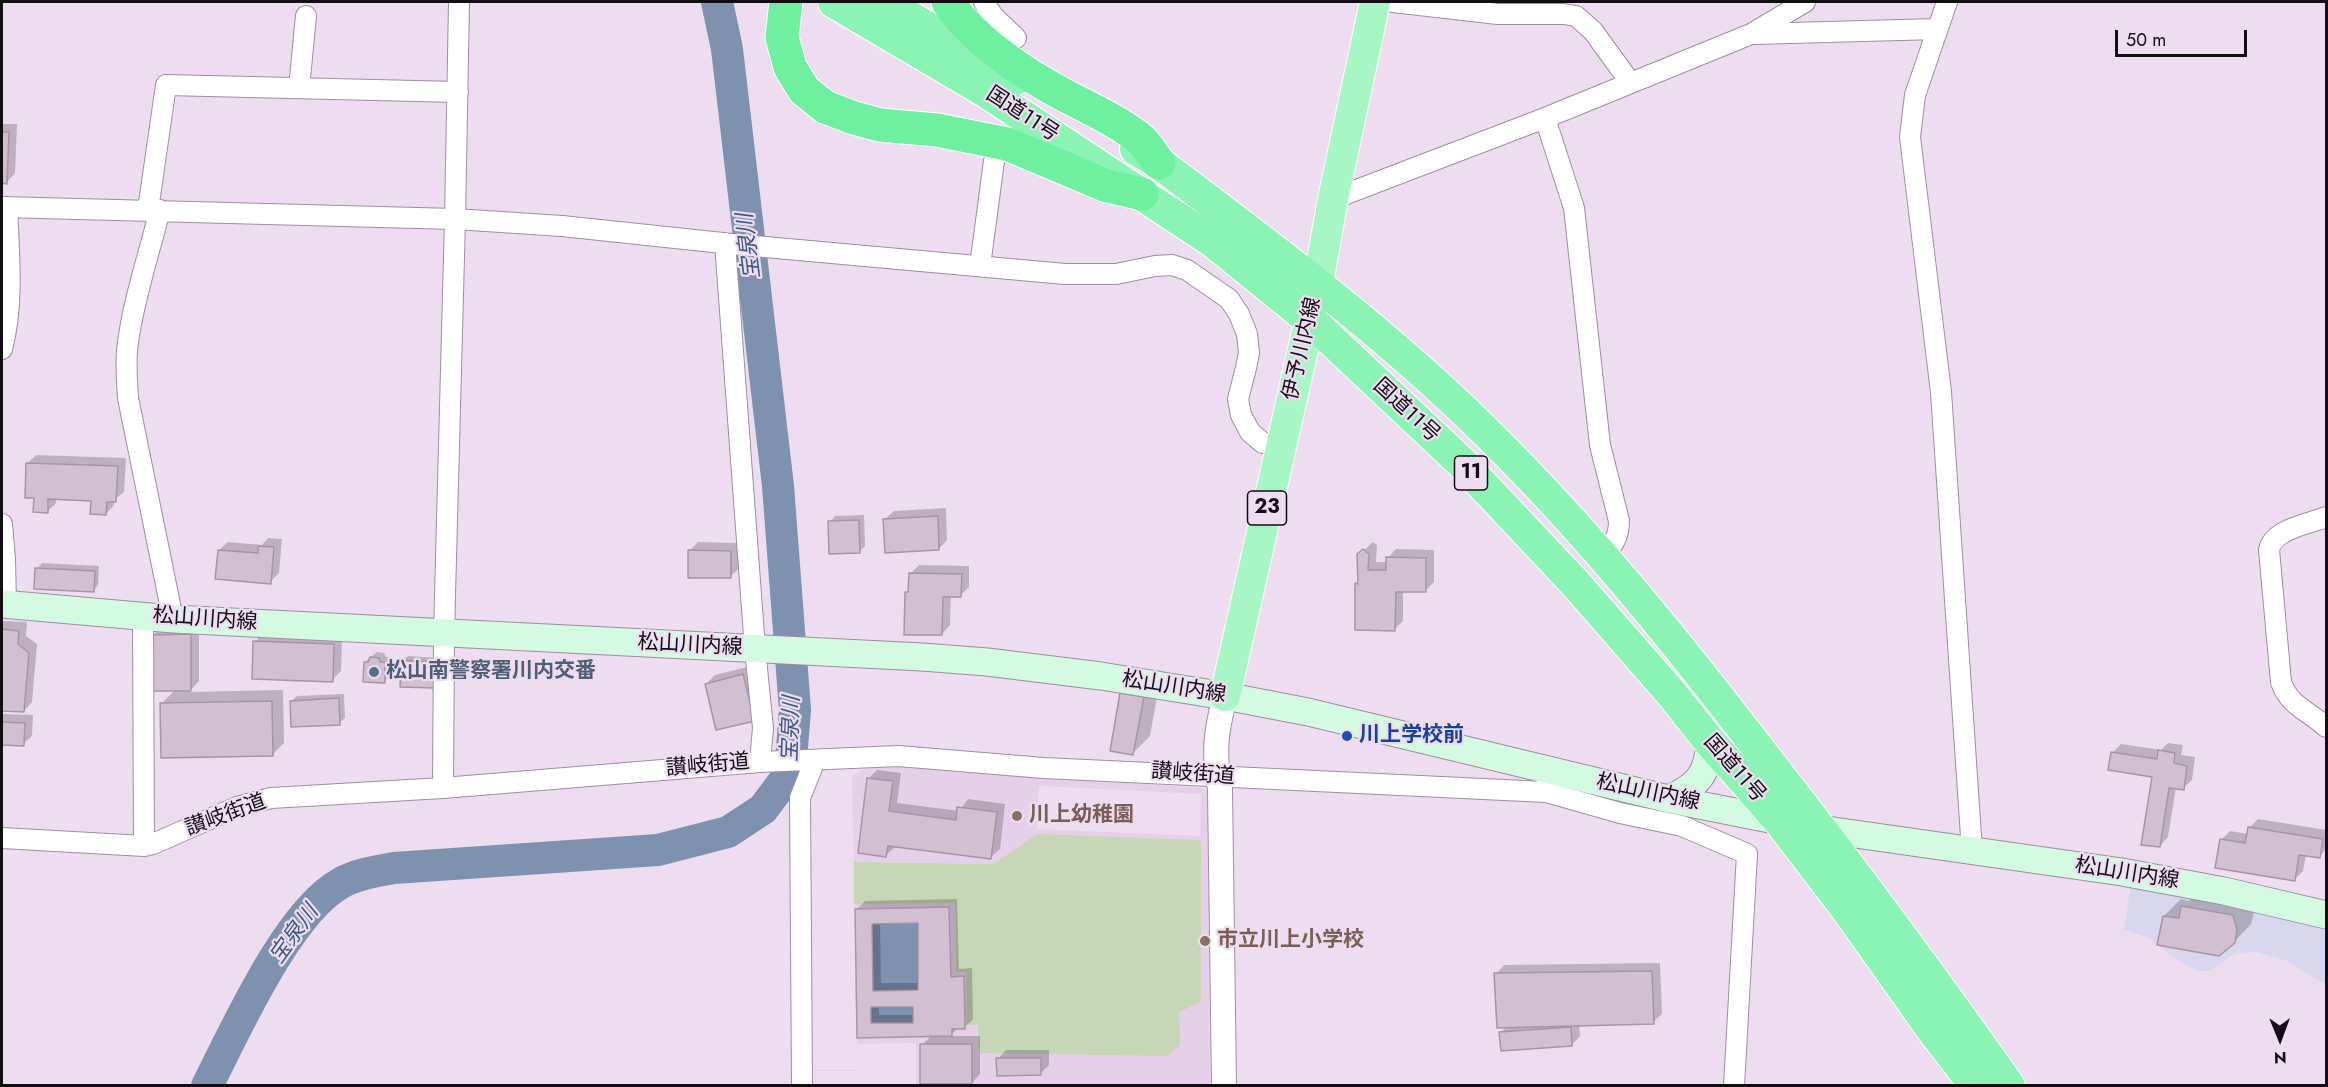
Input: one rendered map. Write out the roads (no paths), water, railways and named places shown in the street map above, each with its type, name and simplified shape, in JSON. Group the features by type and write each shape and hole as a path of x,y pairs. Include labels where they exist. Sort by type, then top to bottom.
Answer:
{"highway":[{"name":"国道11号","path":"834,2 985,91 1215,243 1310,320 1461,462 1575,584 1778,819 1976,1086"},
{"name":"国道11号","path":"884,2 1159,163 1318,284 1484,430 1543,490 1688,656 1873,897 2009,1086"},
{"path":"948,2 957,15 995,51 1045,85 1140,139 1159,163"},
{"path":"785,4 782,38 789,67 804,90 825,107 880,125 937,130 1007,144 1107,186 1142,194"}],"main road":[{"name":"伊予川内線","path":"1225,696 1318,284 1333,199 1376,2"},
{"name":"松山川内線","path":"4,604 173,619 987,662 1101,676 1308,712 1548,781 1669,799 1820,829 2122,872 2326,913"},
{"path":"1669,799 1690,789 1702,773 1709,760 1710,742"}],"street":[{"path":"443,788 444,634 459,2"},
{"path":"984,2 993,16 1016,38"},
{"path":"1392,2 1498,14 1576,16 1593,31 1630,82"},
{"path":"1333,199 1545,118 1751,34 1805,2"},
{"path":"1947,2 1915,95 1910,137 1941,393 1972,851"},
{"path":"299,88 306,16"},
{"path":"1751,34 1937,29"},
{"path":"173,619 128,398 128,344 154,210 166,85 458,92"},
{"path":"1545,118 1574,208 1600,445 1619,521 1619,532 1614,544 1602,556"},
{"path":"980,266 994,161"},
{"path":"2,349 8,313 9,276 4,207 454,219 562,226 770,248 1093,276 1134,272 1155,266 1172,266 1187,270 1229,299 1239,314 1247,334 1249,352 1238,399 1241,415 1250,432 1263,443 1280,446"},
{"path":"729,244 761,650 763,762"},
{"path":"2326,517 2278,535 2271,541 2270,550 2281,682 2285,694 2294,704 2326,727"},
{"path":"2,524 5,559 4,604"},
{"path":"142,616 144,846"},
{"path":"1224,1086 1220,789 1214,757 1225,696"},
{"name":"讃岐街道","path":"2,838 144,846 237,807 271,798 443,788 763,762 898,756 1044,768 1218,776 1548,781 1620,813 1682,826 1747,854 1734,1086"},
{"path":"802,1086 800,805 812,760"}],"waterway":[{"name":"宝泉川","path":"207,1086 248,1005 283,945 321,898 341,883 360,875 394,868 658,850 728,832 763,809 790,773 795,710 778,486 727,49 717,2"}],"place":[{"name":"松山南警察署川内交番","path":"374,672"},
{"name":"川上学校前","path":"1347,736"},
{"name":"川上幼稚園","path":"1017,816"},
{"name":"市立川上小学校","path":"1205,941"}]}
